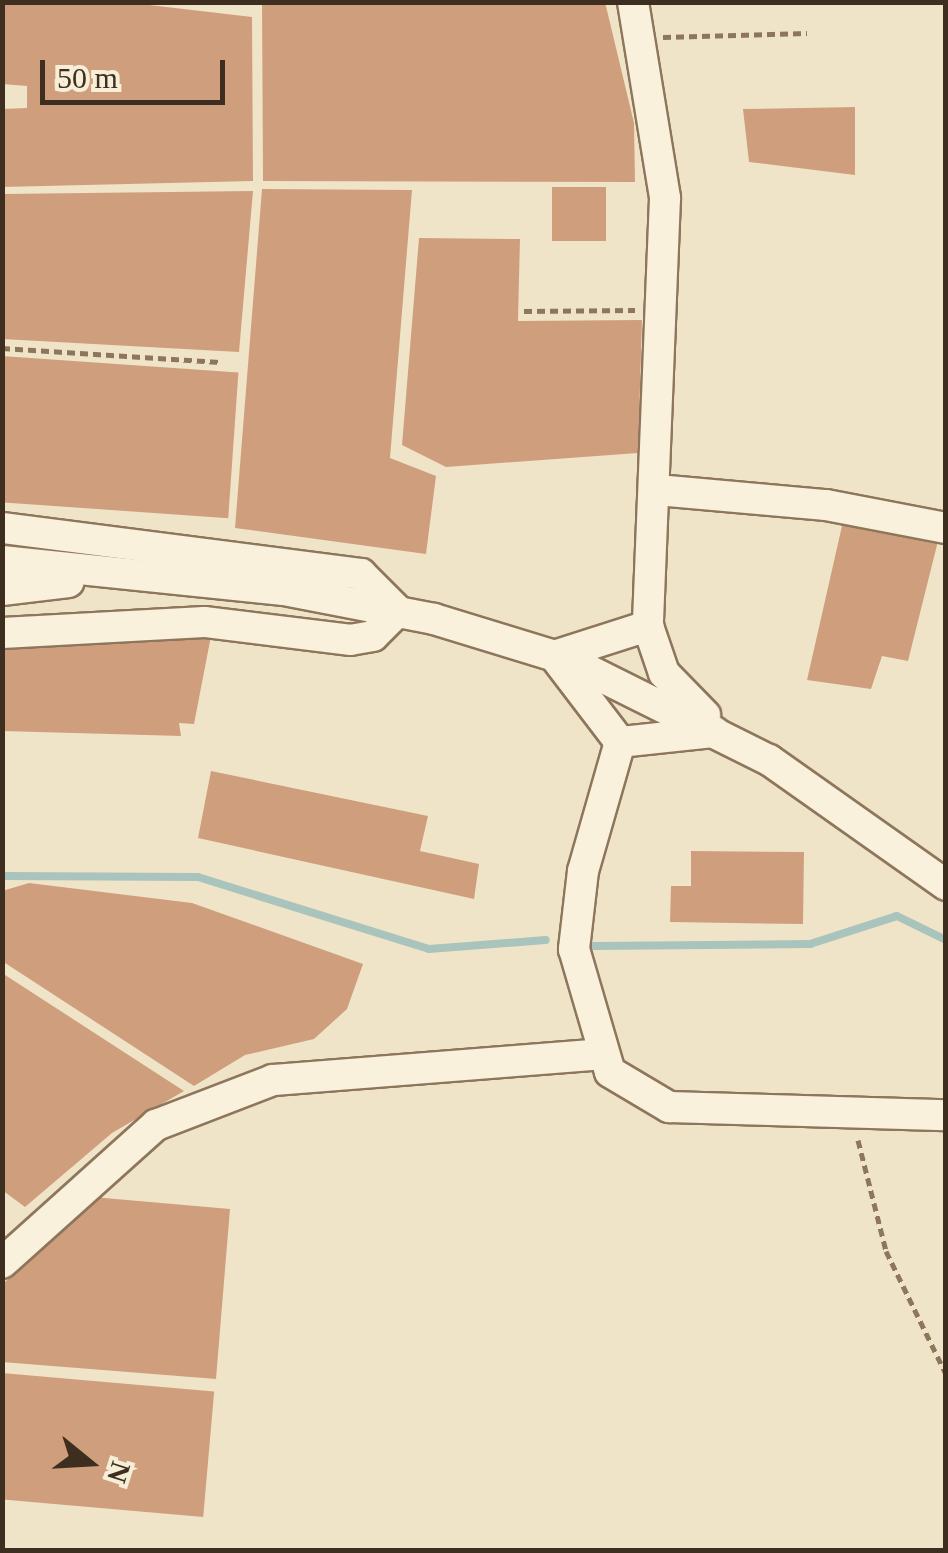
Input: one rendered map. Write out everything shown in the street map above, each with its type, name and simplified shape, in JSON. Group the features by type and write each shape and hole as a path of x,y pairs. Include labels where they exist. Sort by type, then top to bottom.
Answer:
{"street":[{"path":"633,2 646,37 664,198 658,490 648,626 664,673 722,733"},
{"path":"658,490 826,505 946,528"},
{"path":"2,528 361,574 398,611"},
{"path":"2,561 108,578 284,590 398,611 552,655 722,733 946,885"},
{"path":"2,590 108,578"},
{"path":"2,632 204,622 350,640 372,636 398,611"},
{"path":"552,655 621,642 648,626"},
{"path":"552,655 620,742"},
{"path":"620,742 722,733"},
{"path":"620,742 583,872 574,949 602,1054 630,1092 669,1106 946,1115"},
{"path":"2,1263 156,1125 273,1080 602,1054"}],"path":[{"path":"646,37 806,34"},
{"path":"524,312 662,310"},
{"path":"2,348 220,362"},
{"path":"853,1112 886,1251 946,1374"}],"building":[{"path":"2,2 124,2 252,17 253,181 2,187 2,109 27,108 27,86 2,84"},
{"path":"262,2 605,2 634,123 635,182 263,181"},
{"path":"855,107 855,175 749,162 743,109"},
{"path":"552,187 606,187 606,241 552,241"},
{"path":"262,189 412,190 390,458 436,476 426,554 235,528"},
{"path":"253,191 239,352 2,339 2,194"},
{"path":"419,238 520,239 518,321 642,320 638,453 446,467 402,445"},
{"path":"2,356 238,373 228,518 2,502"},
{"path":"844,517 939,537 908,661 882,656 871,689 807,680"},
{"path":"211,636 194,724 179,723 181,736 2,731 2,648"},
{"path":"211,771 428,816 420,851 479,864 474,899 198,838"},
{"path":"691,851 804,852 803,924 670,922 671,886 691,886"},
{"path":"29,883 192,903 363,964 347,1009 314,1039 245,1055 194,1086 2,961 2,891"},
{"path":"2,973 184,1091 112,1133 25,1207 2,1190"},
{"path":"93,1197 230,1209 216,1379 2,1362 2,1285"},
{"path":"2,1373 214,1392 203,1517 2,1499"}],"waterway":[{"path":"2,876 198,877 429,949 546,940"},
{"path":"594,946 810,944 897,916 946,940"}]}
